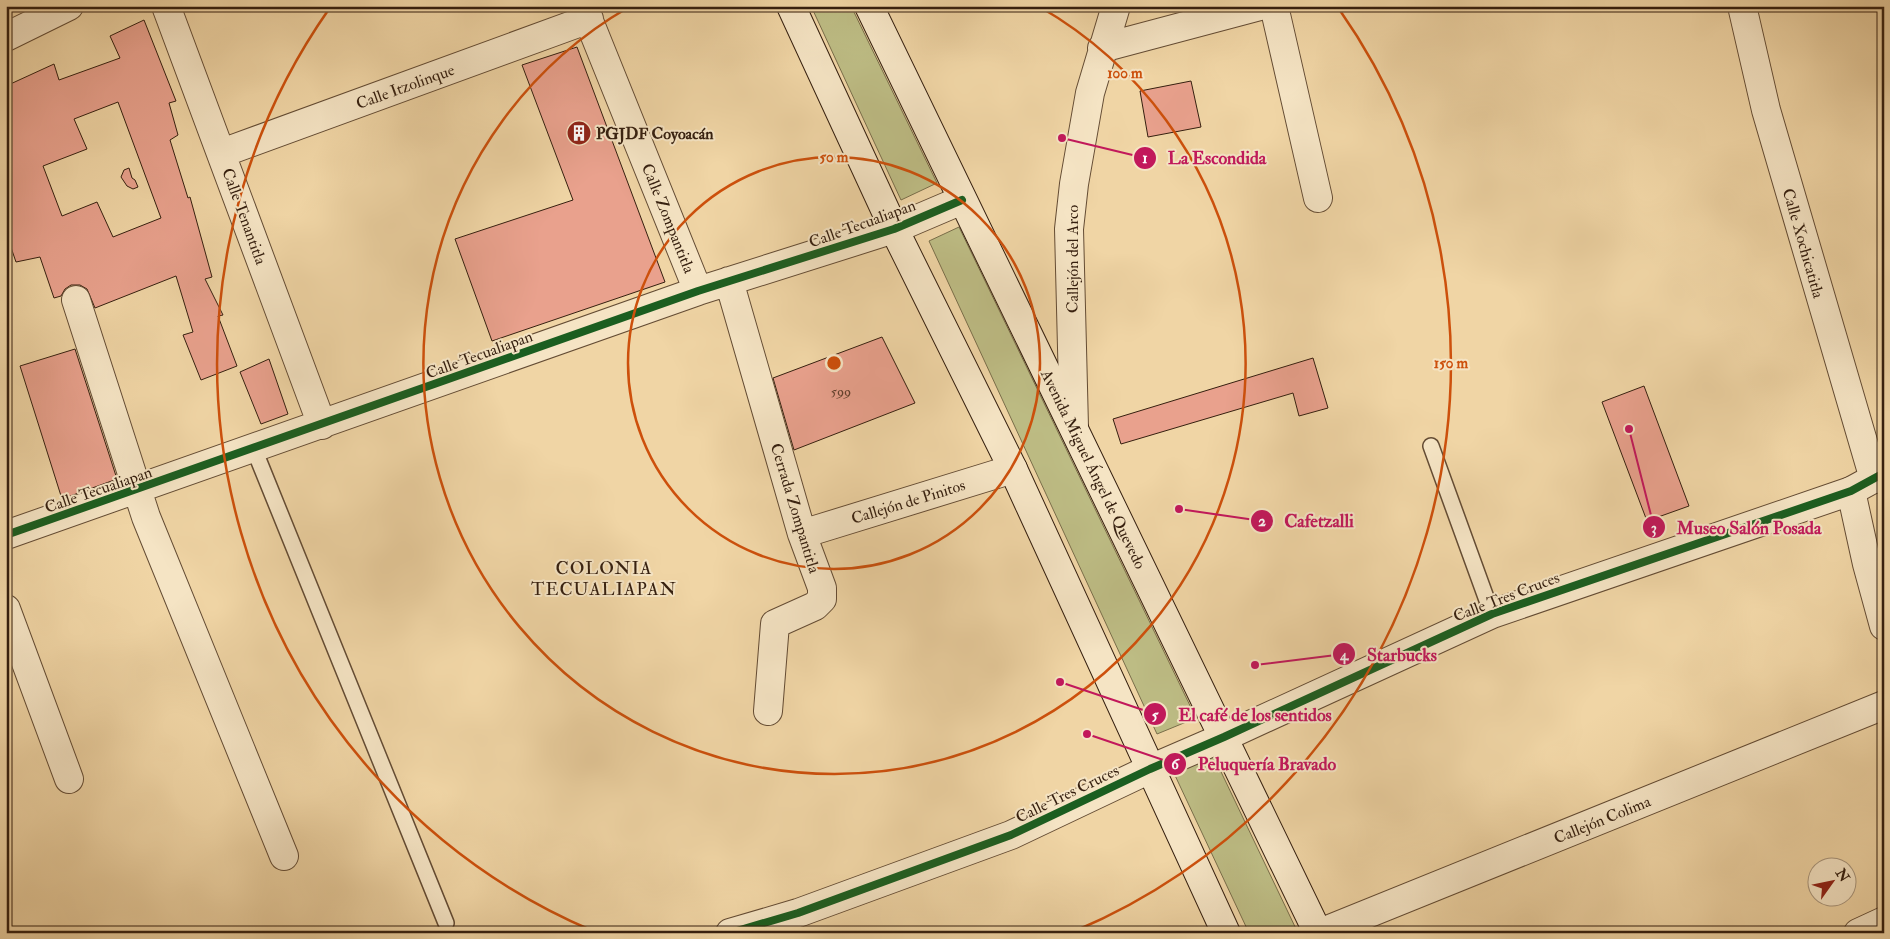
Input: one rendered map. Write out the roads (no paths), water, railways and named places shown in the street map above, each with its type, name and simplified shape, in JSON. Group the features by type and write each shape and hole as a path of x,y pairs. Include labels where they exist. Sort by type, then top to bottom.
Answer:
{"street":[{"path":"6,37 69,6"},
{"name":"Calle Tenantitla","path":"166,6 322,425"},
{"path":"791,6 894,229 1014,469 1226,933"},
{"name":"Avenida Miguel Ángel de Quevedo","path":"869,6 1319,933"},
{"name":"Callejón del Arco","path":"1074,428 1069,229 1081,138 1102,48 1116,6"},
{"path":"1102,48 1260,6"},
{"path":"1274,6 1318,198"},
{"name":"Calle Xochicatitla","path":"1742,6 1768,119 1869,481 1867,564 1884,626"},
{"name":"Calle Itzolinque","path":"222,153 586,12"},
{"name":"Calle Zompantitla","path":"586,12 698,290"},
{"name":"Calle Tecualiapan","path":"6,536 138,491 698,290 894,229 962,200"},
{"name":"Cerrada Zompantitla","path":"729,281 802,534 822,588 822,599 815,606 775,624 768,711"},
{"path":"76,300 146,517 284,856"},
{"name":"Callejón de Pinitos","path":"802,534 1014,469"},
{"name":"Calle Tres Cruces","path":"730,933 798,913 1011,836 1150,769 1492,614 1869,481"},
{"path":"6,609 69,779"},
{"name":"Callejón Colima","path":"1319,933 1884,704"},
{"path":"1858,933 1884,921"}],"lane":[{"path":"1431,446 1492,614"},
{"path":"254,449 446,923"}],"place":[{"name":"PGJDF Coyoacán","path":"579,133"},
{"name":"La Escondida","path":"1062,138"},
{"name":"Museo Salón Posada","path":"1629,429"},
{"name":"Cafetzalli","path":"1179,509"},
{"name":"Starbucks","path":"1255,665"},
{"name":"El café de los sentidos","path":"1060,682"},
{"name":"Peluquería Bravado","path":"1087,734"}],"district":[{"name":"COLONIA TECUALIAPAN","path":"604,578"}]}
